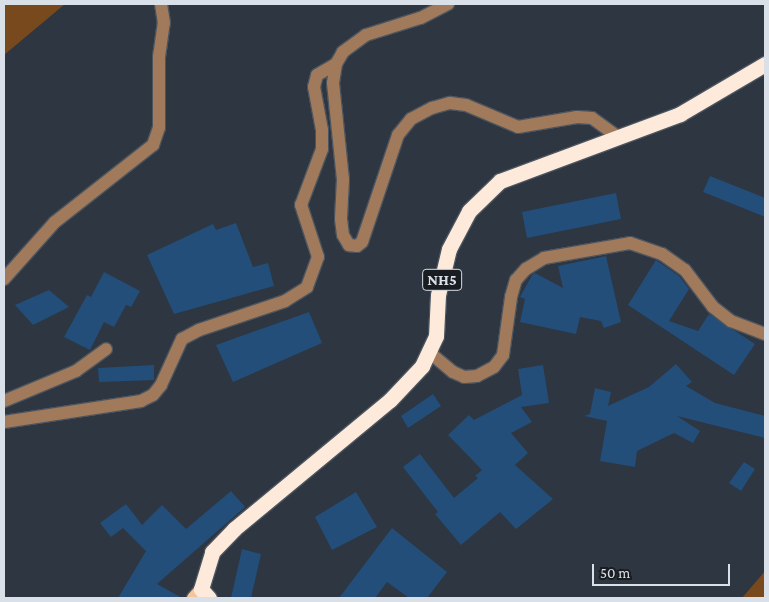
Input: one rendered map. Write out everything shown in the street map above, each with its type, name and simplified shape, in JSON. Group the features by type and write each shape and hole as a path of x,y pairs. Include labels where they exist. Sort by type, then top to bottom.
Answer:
{"highway":[{"name":"NH5","path":"201,595 212,552 390,400 422,366 436,336 438,295 449,249 469,211 500,181 680,114 765,64"}],"street":[{"path":"4,279 55,222 153,146 159,128 159,57 164,23 162,4"},
{"path":"448,4 420,18 366,36 343,52 336,64 333,83 343,179 341,219 346,241 353,247 362,242 398,135 411,119 432,108 450,103 466,105 518,127 577,117 592,118 618,137"},
{"path":"4,422 141,401 153,395 161,385 182,339 199,330 285,301 307,286 318,257 301,205 322,149 322,130 314,88 317,75 336,64"},
{"path":"429,352 453,372 464,377 486,372 494,367 503,355 511,297 516,280 526,269 544,258 630,243 662,254 684,270 713,307 731,321 765,334"},
{"path":"4,401 76,371 106,349"}],"shaded area":[{"path":"4,4 65,4 4,55"},
{"path":"765,571 765,598 742,598"}],"building":[{"path":"710,176 765,198 765,217 703,192"},
{"path":"616,193 621,219 527,238 522,212"},
{"path":"236,223 253,267 268,263 274,286 174,314 147,255 213,224 216,230"},
{"path":"606,256 621,322 604,328 601,321 580,317 576,334 520,322 525,299 520,297 532,275 535,273 563,288 558,266"},
{"path":"656,260 679,276 689,289 669,321 698,331 709,314 755,344 734,375 628,305"},
{"path":"104,272 140,291 131,307 126,305 114,327 104,322 90,350 64,337 87,295 91,297"},
{"path":"49,290 69,307 33,325 15,305"},
{"path":"309,312 322,343 233,382 216,345"},
{"path":"676,364 692,382 686,386 715,403 765,416 765,438 677,416 700,431 693,443 674,433 637,451 635,467 600,461 607,421 584,416 590,414 595,388 611,392 608,406 649,387"},
{"path":"154,365 154,380 99,382 98,368"},
{"path":"543,365 549,403 521,407 532,422 511,433 528,453 515,465 553,499 516,529 500,512 461,545 435,514 438,512 403,467 420,454 454,498 478,478 475,476 482,470 448,435 469,415 474,420 522,395 518,369"},
{"path":"433,394 441,406 408,428 401,416"},
{"path":"744,462 755,469 741,491 729,483"},
{"path":"231,491 245,507 157,584 182,598 118,598 146,551 123,528 111,537 100,523 126,504 142,525 162,505 186,529"},
{"path":"356,492 377,527 332,550 315,517"},
{"path":"392,528 447,572 427,598 409,598 387,582 375,598 339,598"},
{"path":"242,549 261,554 251,598 231,598"}]}
